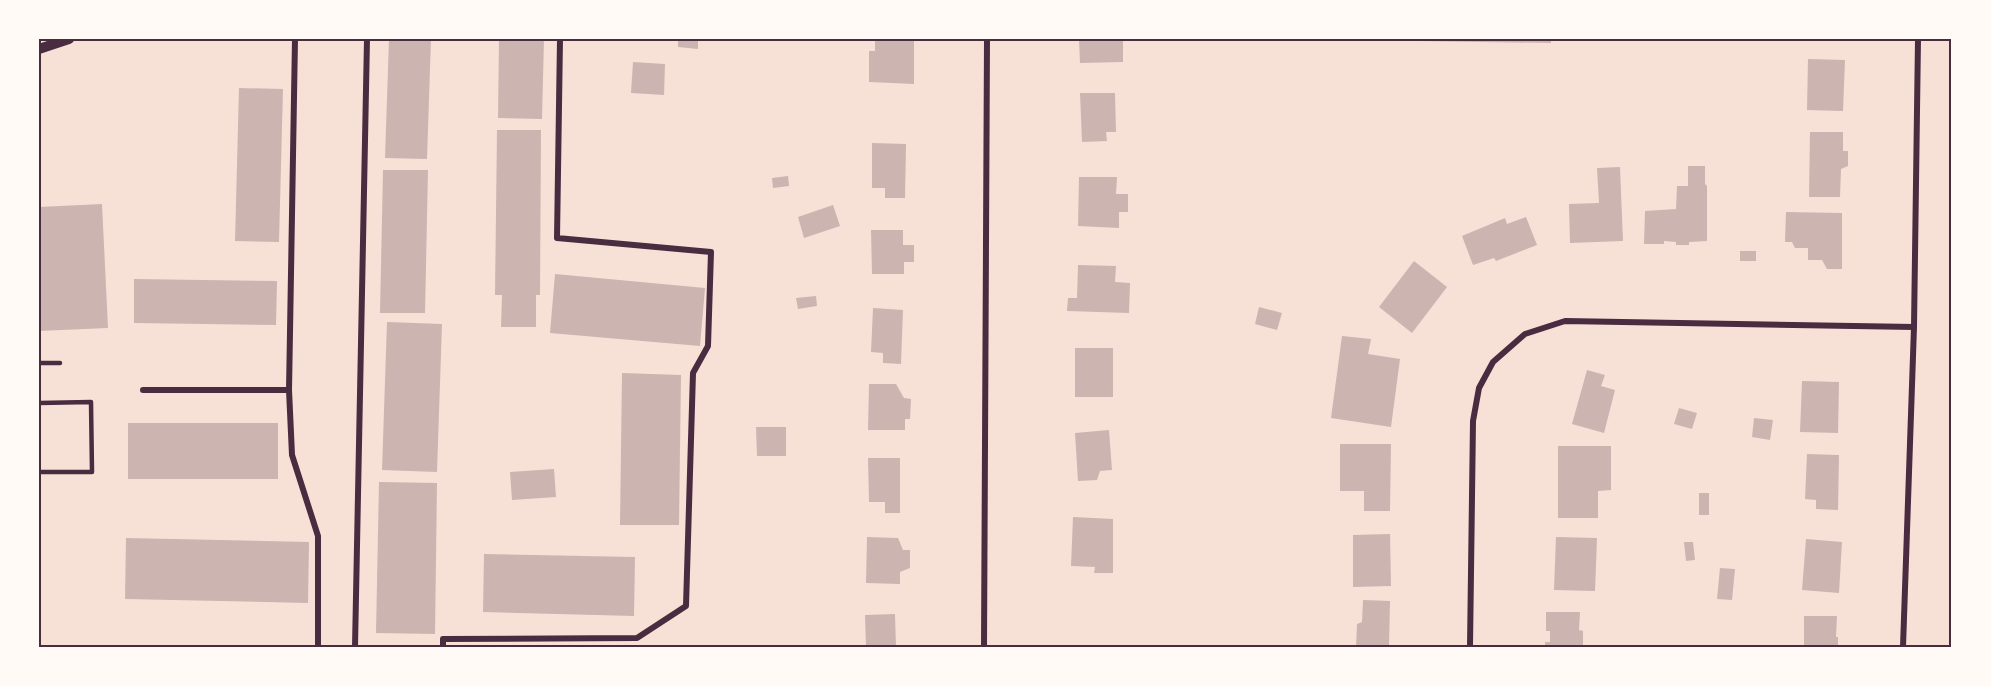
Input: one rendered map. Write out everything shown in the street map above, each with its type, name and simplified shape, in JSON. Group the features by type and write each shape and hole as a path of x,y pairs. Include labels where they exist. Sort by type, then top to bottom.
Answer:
{"street":[{"path":"39,48 69,39"},
{"path":"295,39 289,390 292,455 318,536 318,647"},
{"path":"355,647 367,39"},
{"path":"443,647 443,639 637,638 686,606 693,373 708,346 711,252 557,238 560,39"},
{"path":"984,647 987,39"},
{"path":"1903,647 1914,327 1918,39"},
{"path":"1470,647 1475,410 1479,388 1493,362 1525,334 1565,321 1914,327"},
{"path":"142,390 289,390"}],"lane":[{"path":"39,363 60,363"},
{"path":"39,403 91,402 92,472 39,472"}],"building":[{"path":"389,39 431,39 427,159 385,158"},
{"path":"499,39 544,39 542,119 498,118"},
{"path":"678,39 698,39 698,49 678,47"},
{"path":"1079,39 1123,39 1123,62 1080,63"},
{"path":"1416,39 1551,39 1551,43 1416,41"},
{"path":"875,40 914,41 914,84 869,82 869,51 875,51"},
{"path":"1808,59 1845,60 1843,111 1807,110"},
{"path":"633,62 665,64 664,95 631,93"},
{"path":"239,88 283,89 279,242 235,241"},
{"path":"1080,93 1115,93 1116,132 1106,132 1107,141 1082,142"},
{"path":"497,130 541,130 540,295 536,295 536,327 501,327 502,295 495,295"},
{"path":"1810,132 1843,132 1843,151 1848,151 1848,166 1841,169 1840,197 1809,197"},
{"path":"872,143 906,144 905,198 885,198 885,188 872,188"},
{"path":"1688,166 1705,166 1707,241 1689,242 1689,245 1676,245 1676,242 1664,241 1664,244 1644,244 1645,211 1676,209 1677,186 1688,186"},
{"path":"1620,167 1623,241 1570,243 1569,204 1599,203 1597,168"},
{"path":"383,170 428,170 425,313 380,313"},
{"path":"788,176 789,186 773,188 772,178"},
{"path":"1079,177 1117,177 1116,194 1128,194 1128,212 1119,212 1119,228 1078,226"},
{"path":"102,204 108,328 39,331 39,207"},
{"path":"833,205 840,226 804,238 798,217"},
{"path":"1786,212 1842,213 1842,269 1827,269 1822,260 1808,260 1808,248 1795,248 1792,242 1785,242"},
{"path":"1526,217 1537,245 1496,261 1494,258 1473,265 1462,236 1505,218 1507,224"},
{"path":"871,230 903,230 903,245 914,245 914,262 904,262 904,274 872,274"},
{"path":"1740,251 1756,251 1756,261 1740,261"},
{"path":"1414,261 1447,287 1412,333 1379,307"},
{"path":"1078,265 1116,266 1115,282 1130,283 1129,313 1067,311 1068,298 1077,298"},
{"path":"555,274 705,288 700,346 550,333"},
{"path":"134,279 277,281 276,325 134,323"},
{"path":"816,296 817,306 798,309 796,298"},
{"path":"1259,307 1282,313 1277,330 1255,324"},
{"path":"873,308 903,310 901,364 883,363 883,353 871,352"},
{"path":"387,322 442,324 437,472 382,470"},
{"path":"1342,336 1371,339 1368,354 1400,359 1391,427 1331,418"},
{"path":"1075,348 1113,348 1113,397 1075,397"},
{"path":"1587,370 1605,375 1601,386 1615,390 1604,433 1572,424"},
{"path":"622,373 681,375 679,525 620,525"},
{"path":"1802,381 1839,382 1838,433 1800,432"},
{"path":"869,384 896,384 904,398 911,399 910,419 905,419 905,430 868,430"},
{"path":"1679,408 1697,413 1692,429 1674,424"},
{"path":"1754,418 1773,420 1770,440 1752,437"},
{"path":"128,423 278,423 278,479 128,479"},
{"path":"756,427 786,427 786,456 757,456"},
{"path":"1109,430 1112,470 1100,471 1097,480 1078,481 1075,433"},
{"path":"1340,444 1391,444 1390,511 1364,511 1364,491 1340,491"},
{"path":"1558,446 1611,446 1611,490 1598,491 1598,518 1558,518"},
{"path":"1807,454 1839,455 1838,510 1816,509 1816,500 1805,499"},
{"path":"868,458 900,458 900,513 885,513 885,502 869,502"},
{"path":"554,469 556,497 512,500 510,472"},
{"path":"379,482 437,483 435,634 376,633"},
{"path":"1699,493 1709,493 1709,515 1699,515"},
{"path":"1073,517 1113,519 1113,573 1094,573 1095,567 1071,566"},
{"path":"1390,534 1391,586 1353,587 1353,535"},
{"path":"867,537 898,538 903,550 910,550 910,568 900,572 900,584 866,583"},
{"path":"1556,537 1597,538 1595,591 1554,590"},
{"path":"126,538 309,542 308,603 125,599"},
{"path":"1806,539 1842,542 1839,593 1802,590"},
{"path":"1684,542 1693,542 1695,560 1686,561"},
{"path":"484,554 635,557 634,616 483,612"},
{"path":"1720,568 1735,569 1732,600 1717,599"},
{"path":"1363,600 1390,601 1389,647 1356,647 1357,624 1362,622"},
{"path":"1546,612 1580,612 1579,630 1583,631 1583,647 1545,647 1545,642 1550,642 1550,631 1546,631"},
{"path":"895,614 896,647 866,647 865,615"},
{"path":"1804,616 1837,616 1838,647 1804,647"}]}
